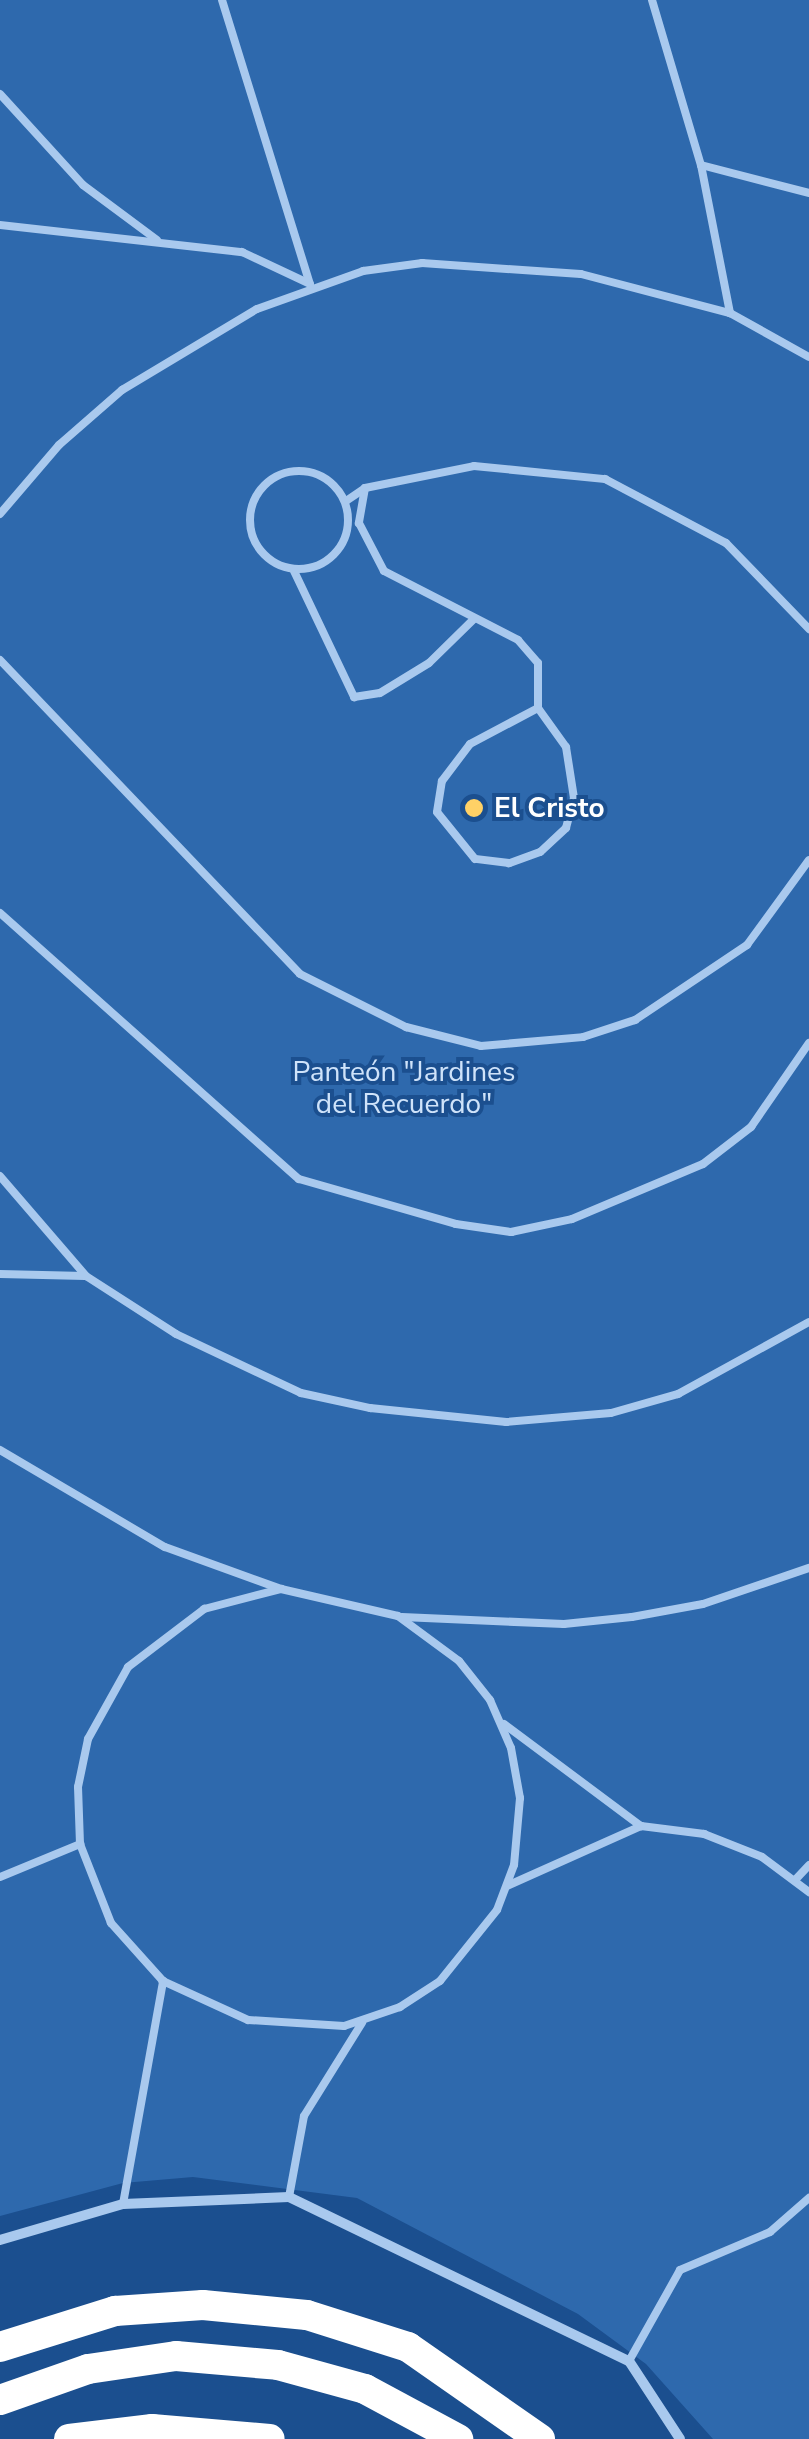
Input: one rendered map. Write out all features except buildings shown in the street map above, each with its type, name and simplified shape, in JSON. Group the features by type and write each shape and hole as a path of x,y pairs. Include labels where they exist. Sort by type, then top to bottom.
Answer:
{"highway":[{"path":"0,2348 115,2312 203,2305 308,2315 408,2347 500,2405 540,2439"},
{"path":"0,2400 88,2369 176,2356 278,2364 364,2389 458,2439"},
{"path":"69,2439 152,2429 270,2439"}],"street":[{"path":"0,2240 124,2204 290,2197 630,2361 680,2439"}],"lane":[{"path":"222,0 310,284"},
{"path":"652,0 701,165 730,313"},
{"path":"0,96 83,185 156,240"},
{"path":"701,165 809,193"},
{"path":"0,225 242,252 310,284"},
{"path":"0,514 59,445 122,390 310,284 422,263 499,264 650,288 730,313 809,357"},
{"path":"346,501 365,488 474,466 605,478 726,543 809,628"},
{"path":"305,471 329,480 346,501 347,535 327,562 294,571 270,561 253,541 249,515 258,491 279,474 305,471"},
{"path":"365,488 362,534 384,571 518,640 538,663 538,708 566,747 574,798 566,828 540,852 509,862 474,859 437,812 442,782 470,744 538,708"},
{"path":"294,571 354,697 380,693 429,663 474,618"},
{"path":"0,660 300,974 406,1027 481,1046 583,1037 635,1020 747,945 809,860"},
{"path":"0,913 299,1179 456,1224 510,1232 572,1219 688,1172 751,1127 809,1043"},
{"path":"0,1176 86,1276 226,1363 301,1393 431,1418 556,1422 611,1413 678,1394 809,1322"},
{"path":"0,1274 86,1276"},
{"path":"0,1450 166,1547 281,1589 398,1616 564,1624 632,1617 703,1604 809,1568"},
{"path":"281,1589 204,1609 128,1667 88,1739 78,1786 80,1844 111,1924 163,1981 248,2020 362,2022 416,1998 460,1964 508,1885 520,1798 501,1722 460,1660 398,1616"},
{"path":"501,1722 641,1826 704,1834 796,1880 809,1892"},
{"path":"508,1885 641,1826"},
{"path":"0,1877 80,1844"},
{"path":"796,1880 809,1865"},
{"path":"124,2204 163,1981"},
{"path":"290,2197 304,2116 362,2022"},
{"path":"630,2361 680,2270 770,2232 809,2198"}],"green space":[{"name":"Panteón \"Jardines del Recuerdo\"","path":"0,0 809,0 809,2439 713,2439 646,2364 578,2314 357,2198 193,2177 123,2183 0,2216"}],"place":[{"name":"El Cristo","path":"474,808"}]}
